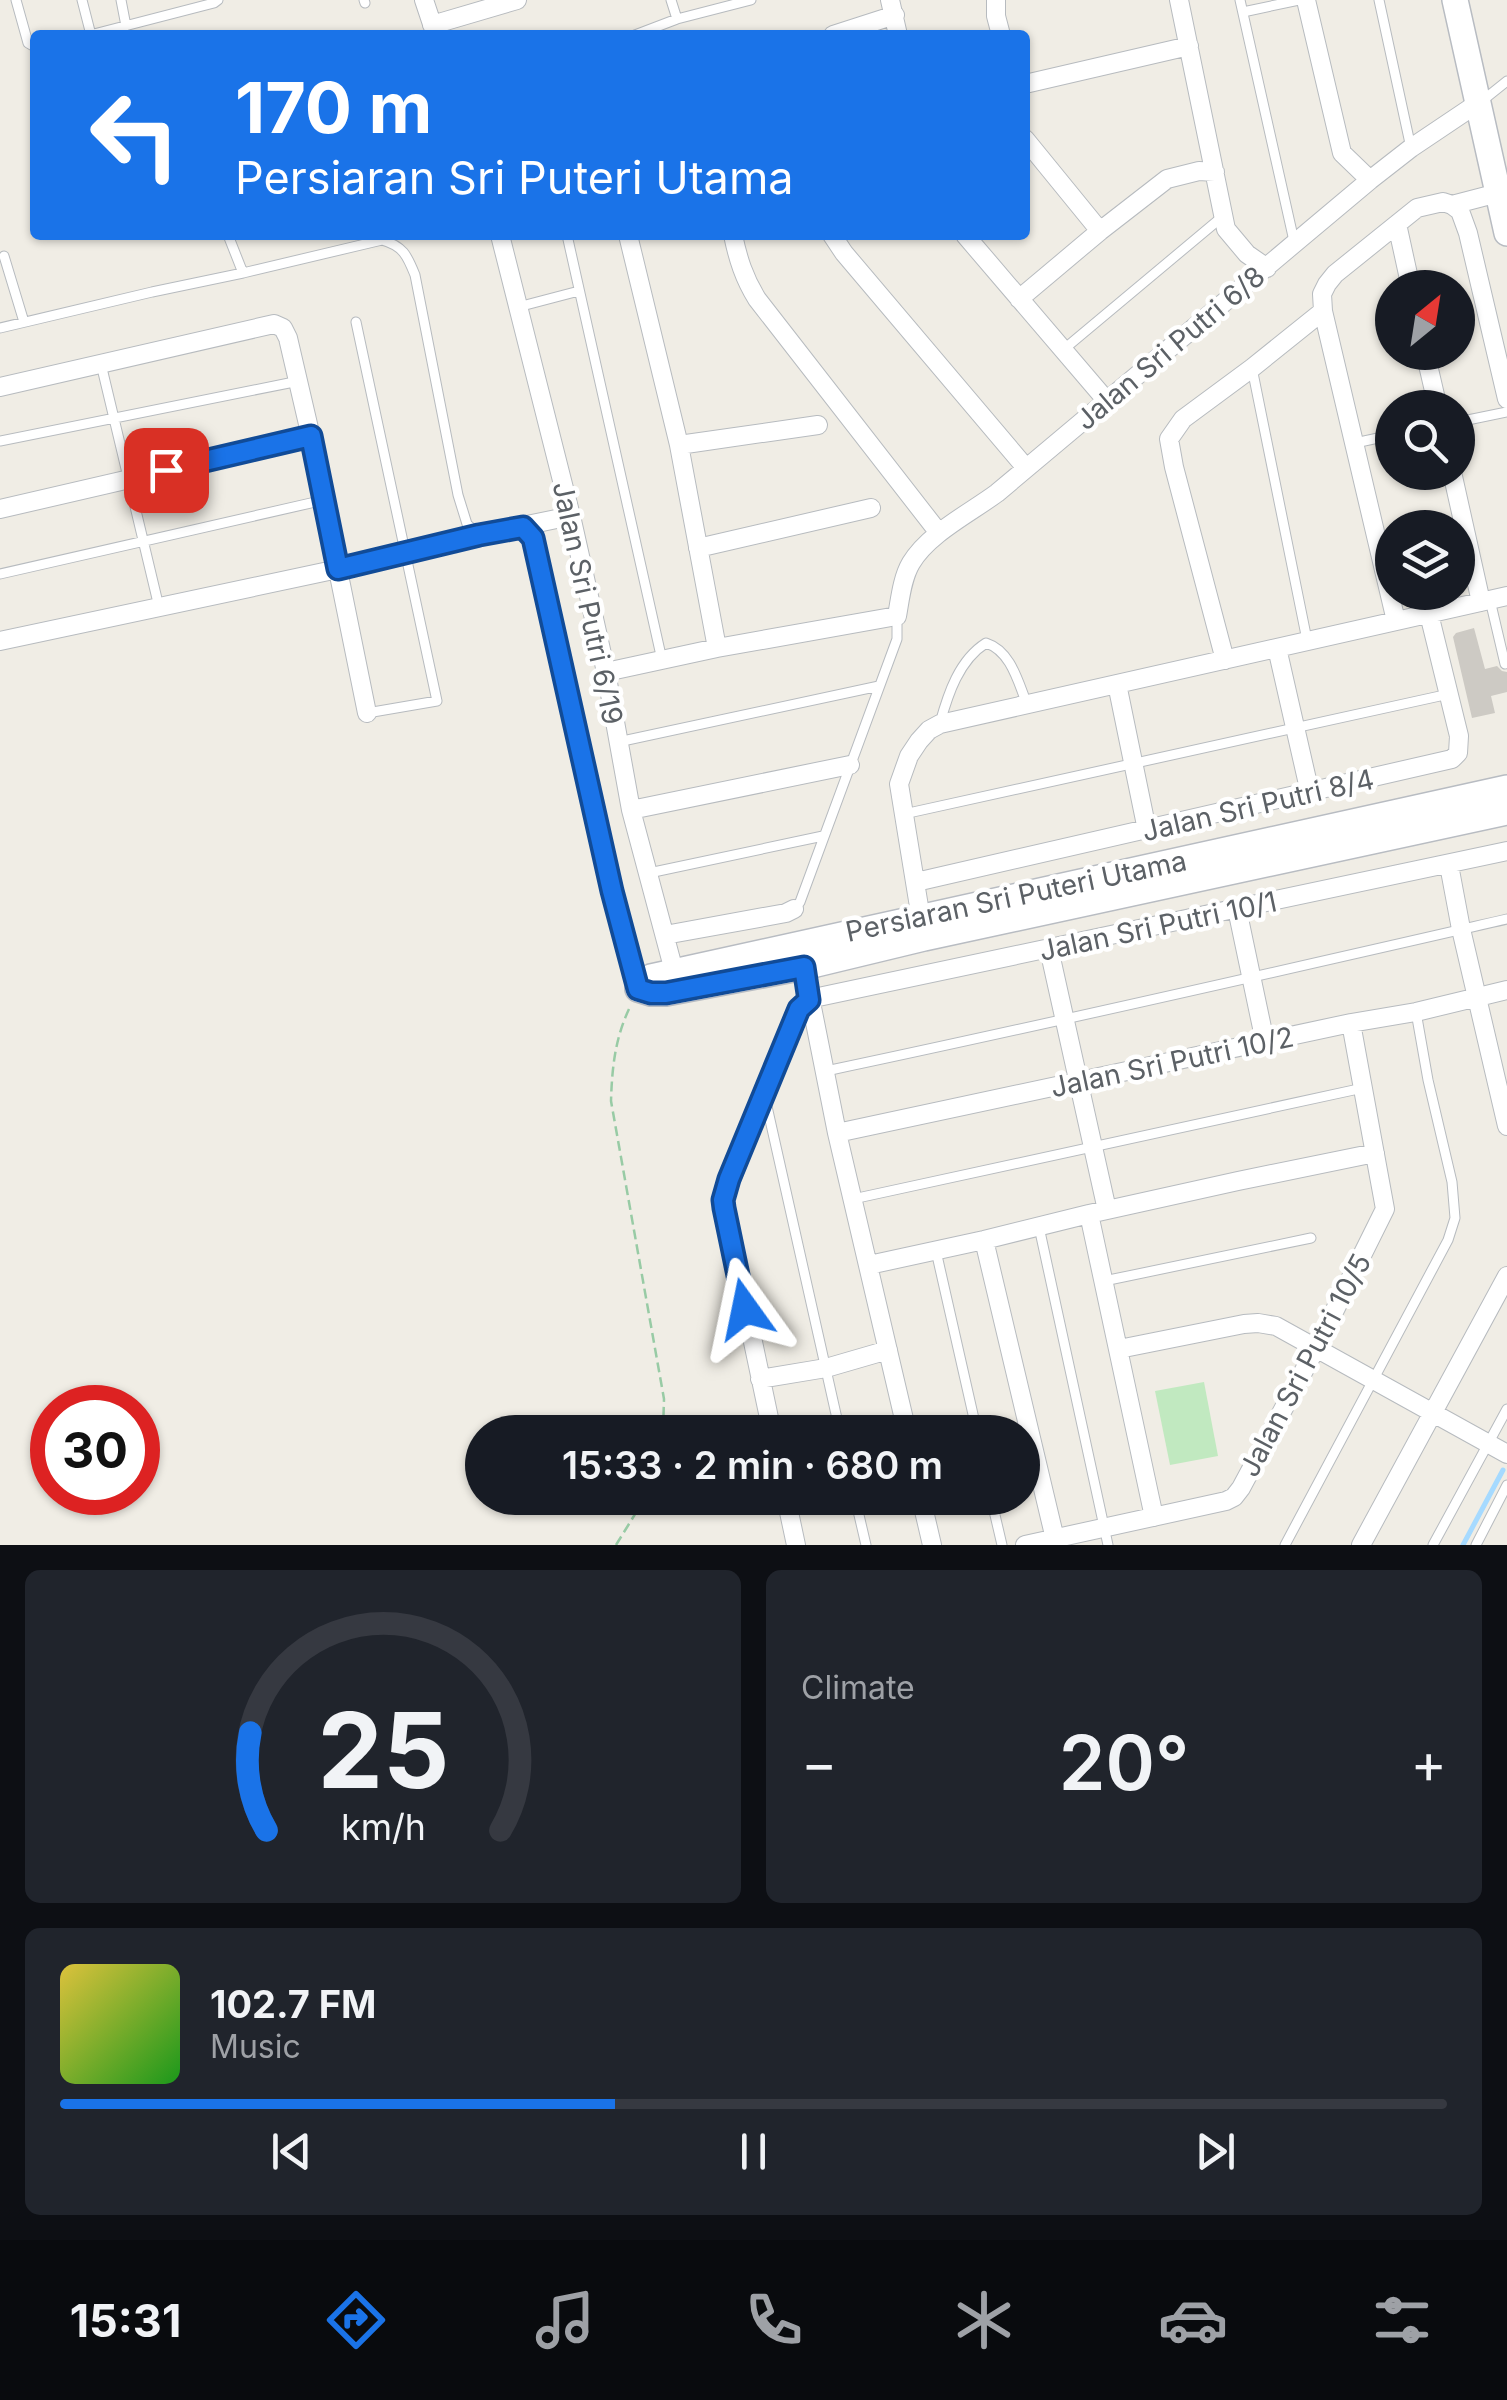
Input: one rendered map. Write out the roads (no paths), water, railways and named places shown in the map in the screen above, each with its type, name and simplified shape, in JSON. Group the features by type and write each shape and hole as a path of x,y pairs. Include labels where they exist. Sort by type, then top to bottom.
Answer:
{"street":[{"path":"424,0 434,30 517,0"},
{"path":"996,0 1000,30"},
{"path":"1179,0 1226,229 1267,268"},
{"path":"1302,0 1342,153 1370,180"},
{"path":"1456,0 1507,232"},
{"path":"844,30 892,8"},
{"path":"1030,83 1189,46"},
{"name":"Jalan Sri Putri 6/8","path":"897,616 910,563 939,534 997,493 1370,180 1478,103"},
{"path":"1030,145 1100,231"},
{"path":"1019,299 1168,180 1200,170 1215,172"},
{"path":"1396,621 1322,294 1343,267 1417,208 1498,192"},
{"path":"1452,204 1460,211 1468,233 1507,398"},
{"path":"1396,224 1407,270"},
{"name":"Jalan Sri Putri 6/19","path":"501,240 572,516 632,810 674,972"},
{"path":"629,240 679,445 717,648"},
{"path":"734,240 746,281 757,299 939,534"},
{"path":"835,240 1026,468"},
{"path":"969,240 1106,400"},
{"path":"1225,660 1169,439 1183,419 1323,312"},
{"path":"0,386 274,324 283,328 299,381 368,713"},
{"path":"679,445 818,425"},
{"path":"0,509 311,436"},
{"path":"922,928 899,784 909,756 929,730 940,724 1493,600 1458,490"},
{"path":"698,548 871,508"},
{"path":"0,642 572,516"},
{"path":"523,527 533,538 612,891 638,989"},
{"name":"Jalan Sri Putri 8/4","path":"916,882 1452,760 1460,744 1429,614"},
{"path":"606,672 897,616"},
{"path":"1278,648 1310,793"},
{"path":"1117,684 1147,830"},
{"path":"632,810 850,765"},
{"name":"Persiaran Sri Puteri Utama","path":"1507,788 922,928 804,967 666,993 638,989 644,980 674,972 922,928 1507,812"},
{"name":"Jalan Sri Putri 10/1","path":"809,1000 1507,851"},
{"path":"1449,864 1507,1126"},
{"path":"665,935 794,909"},
{"path":"1237,909 1265,1042"},
{"path":"1049,949 1094,1146 1104,1281 1154,1517"},
{"path":"804,967 837,1133 903,1415"},
{"name":"Jalan Sri Putri 10/2","path":"837,1133 1507,990"},
{"path":"768,1415 723,1200 799,1009 809,1000"},
{"name":"Jalan Sri Putri 10/5","path":"1024,1545 1106,1536 1154,1517 1234,1497 1316,1348 1385,1208 1351,1023"},
{"path":"869,1265 1376,1153"},
{"path":"984,1240 1055,1539"},
{"path":"1360,1545 1507,1276"},
{"path":"1119,1349 1258,1323 1276,1326 1507,1454"},
{"path":"760,1379 826,1368 888,1350"},
{"path":"790,1515 796,1545"},
{"path":"926,1515 932,1545"}],"lane":[{"path":"16,0 30,44"},
{"path":"82,0 89,30"},
{"path":"120,0 126,26"},
{"path":"171,0 174,13"},
{"path":"110,30 218,0"},
{"path":"671,0 677,19"},
{"path":"648,30 751,0"},
{"path":"1240,0 1294,245"},
{"path":"1243,12 1302,0"},
{"path":"1378,0 1412,148"},
{"path":"1478,103 1507,81"},
{"path":"1064,350 1223,217"},
{"path":"230,240 243,273"},
{"path":"0,328 382,240 396,244 408,256 415,274 458,496 467,524 479,535"},
{"path":"568,240 662,660"},
{"path":"4,256 24,322"},
{"path":"518,307 579,292"},
{"path":"356,322 437,701 368,713"},
{"path":"101,364 159,607"},
{"path":"1252,368 1308,641"},
{"path":"0,441 299,381"},
{"path":"1475,419 1507,412"},
{"path":"1355,443 1375,439"},
{"path":"0,574 324,500"},
{"path":"1493,600 1505,664"},
{"path":"794,909 800,902 898,639 897,616"},
{"path":"940,724 959,674 973,653 986,643 1006,656 1027,704"},
{"path":"618,742 879,686"},
{"path":"902,814 1449,694"},
{"path":"650,873 823,836"},
{"path":"826,1071 1507,918"},
{"path":"1284,1545 1448,1240 1455,1218 1452,1182 1416,1012"},
{"path":"853,1199 1363,1088"},
{"path":"764,1094 836,1415"},
{"path":"1039,1226 1106,1536"},
{"path":"1104,1281 1311,1238"},
{"path":"936,1251 973,1415"},
{"path":"1433,1545 1507,1409"},
{"path":"1476,1545 1507,1485"},
{"path":"859,1515 866,1545"},
{"path":"995,1515 1002,1545"}],"waterway":[{"path":"1463,1545 1503,1470"}]}
